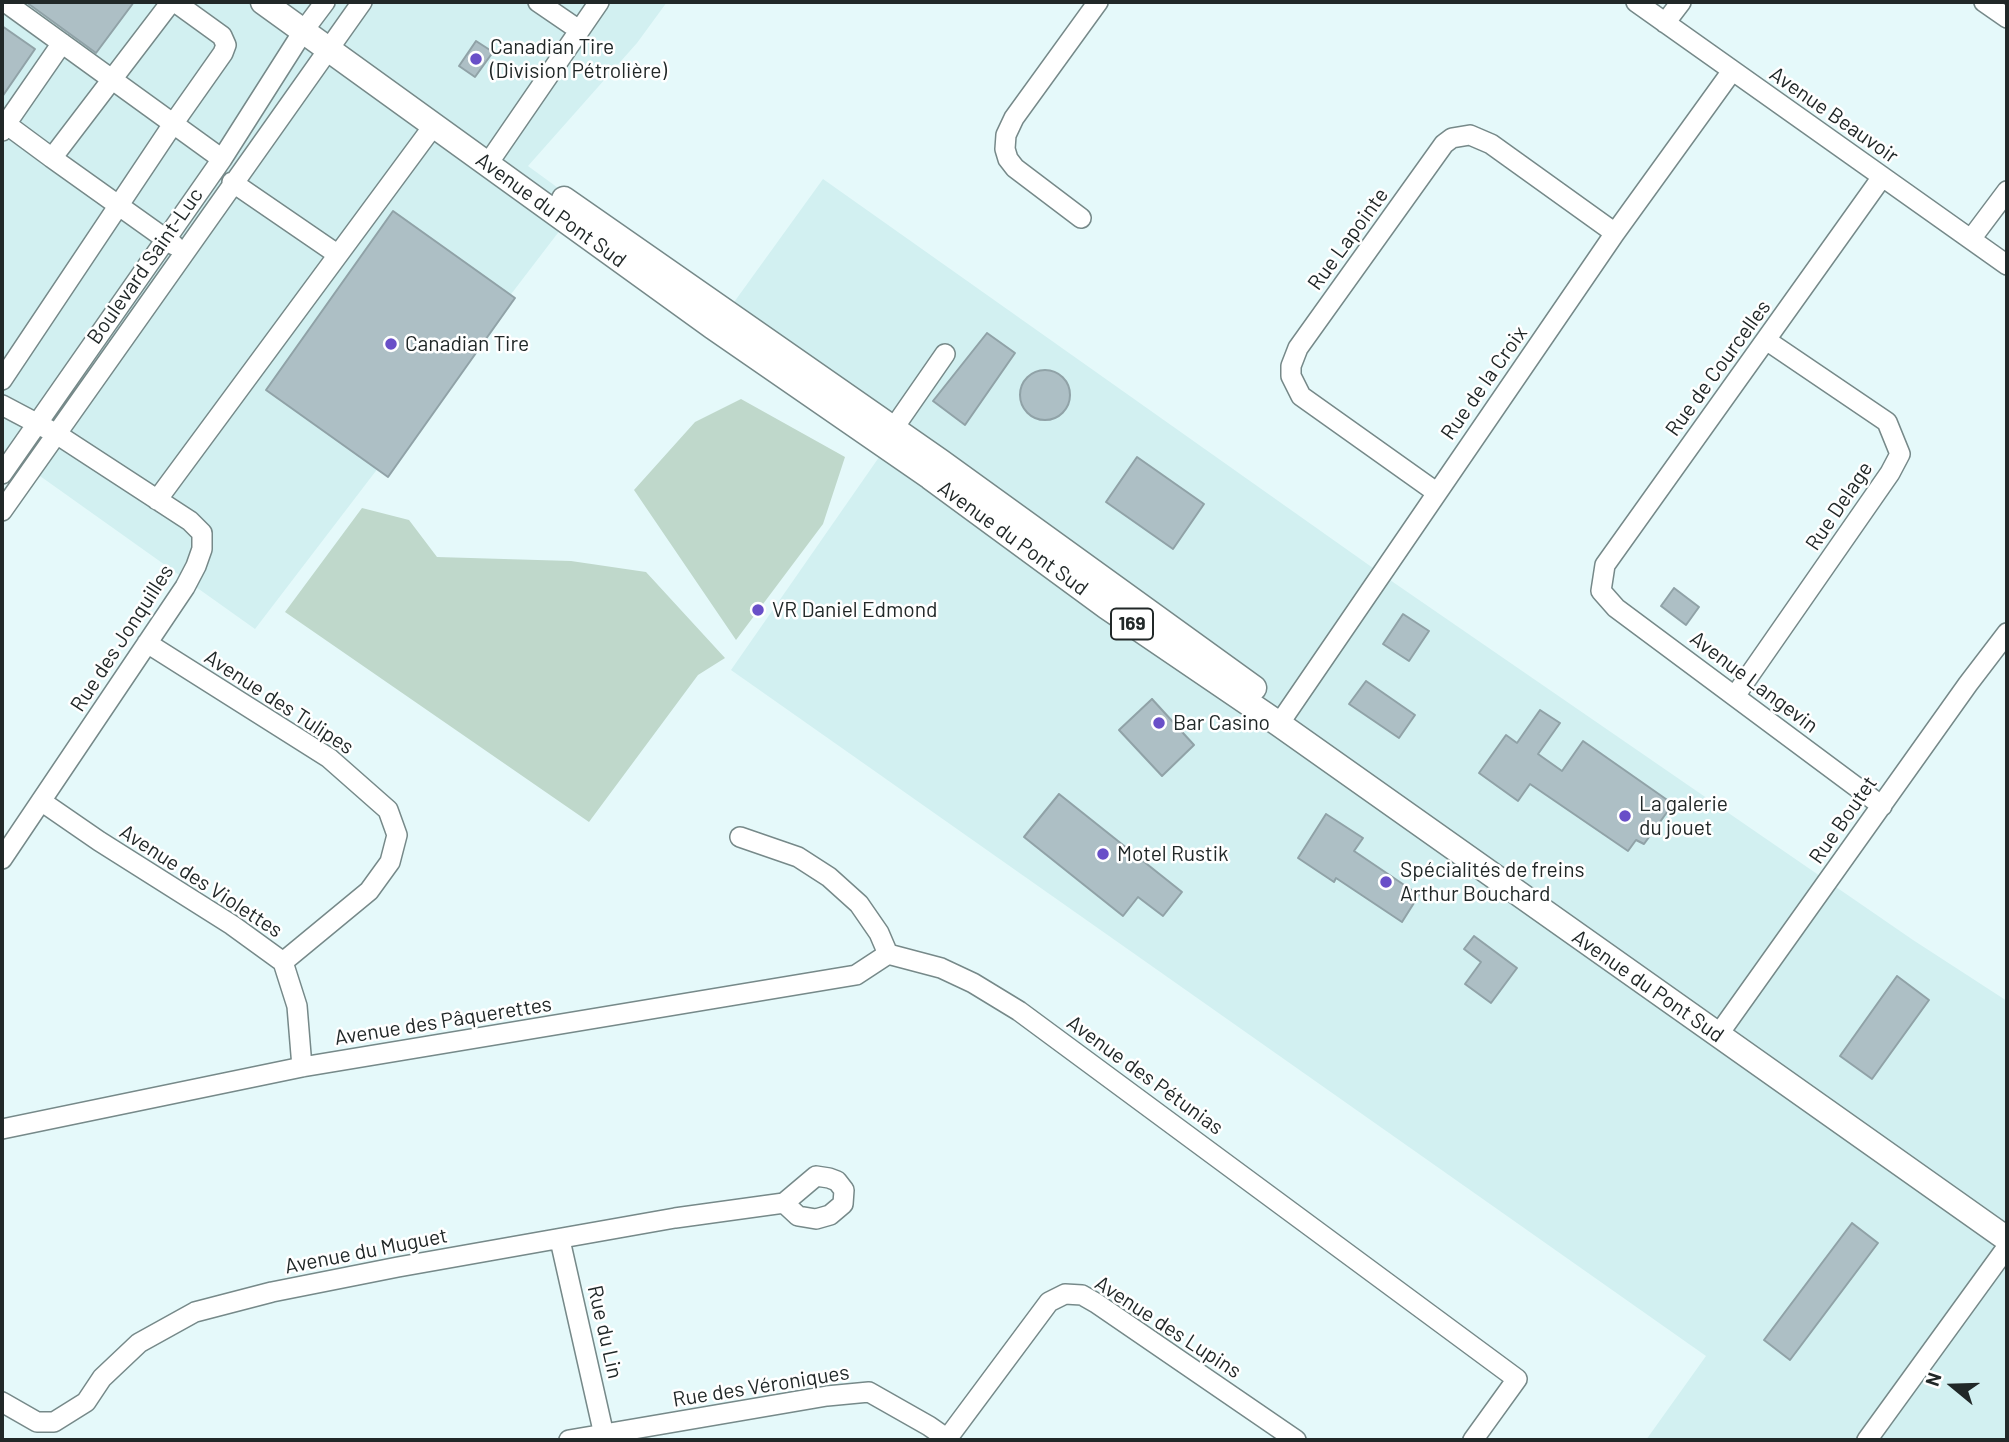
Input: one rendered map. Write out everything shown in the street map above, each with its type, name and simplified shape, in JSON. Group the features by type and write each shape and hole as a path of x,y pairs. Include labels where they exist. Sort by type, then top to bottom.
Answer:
{"main road":[{"name":"Avenue du Pont Sud","path":"263,2 314,17"},
{"name":"Avenue du Pont Sud","path":"291,2 314,17 333,43 434,125 492,159 893,429 1283,718 1723,1030 2007,1239"},
{"name":"Avenue du Pont Sud","path":"333,43 445,119 492,159 713,327 930,477 1107,607 1283,718"},
{"name":"Avenue du Pont Sud","path":"1723,1030 2007,1218"}],"street":[{"path":"5,2 222,159"},
{"path":"2,380 223,53 226,45 222,36 173,2 52,158"},
{"name":"Boulevard Saint-Luc","path":"2,511 183,251 362,2"},
{"path":"538,2 579,30"},
{"path":"492,159 599,2"},
{"path":"1081,218 1015,168 1005,149 1006,135 1014,118 1098,2"},
{"name":"Avenue Beauvoir","path":"1636,2 2007,265"},
{"path":"1665,23 1681,2"},
{"path":"1984,2 2007,18"},
{"name":"Boulevard Saint-Luc","path":"2,474 222,159 314,17"},
{"path":"62,43 4,128 119,204 183,251"},
{"name":"Rue de la Croix","path":"1283,718 1615,233 1732,71"},
{"path":"157,500 434,125"},
{"name":"Rue Lapointe","path":"1436,492 1301,396 1291,376 1291,366 1298,348 1444,144 1452,138 1470,135 1491,144 1615,233"},
{"name":"Rue de Courcelles","path":"1601,591 1605,565 1882,177"},
{"path":"232,182 337,254"},
{"path":"1971,239 2007,191"},
{"name":"Rue Delage","path":"1735,696 1890,473 1900,454 1887,422 1766,340"},
{"path":"893,429 945,354"},
{"name":"Rue des Jonquilles","path":"2,405 55,433 190,521 202,533 202,549 185,587 2,859"},
{"name":"Avenue Langevin","path":"1601,591 1616,608 1882,806"},
{"name":"Rue Boutet","path":"1723,1030 2007,633"},
{"name":"Avenue des Tulipes","path":"147,643 329,758 387,810 397,835 390,862 369,891 283,962"},
{"name":"Avenue des Violettes","path":"41,801 232,925 283,962 298,1006 302,1067"},
{"path":"740,837 797,857 829,877 859,904 879,933 888,954"},
{"name":"Avenue des Pâquerettes","path":"2,1129 302,1067 856,975 888,954"},
{"name":"Avenue des Pétunias","path":"888,954 941,968 973,983 1020,1012 1517,1379 1473,1440"},
{"name":"Avenue du Muguet","path":"2,1402 37,1422 54,1422 86,1402 102,1378 139,1343 195,1312 284,1289 675,1218 783,1203"},
{"name":"Rue du Lin","path":"560,1240 604,1435"},
{"path":"1867,1440 2007,1247"},
{"name":"Avenue des Lupins","path":"948,1440 1049,1302 1065,1294 1082,1295 1096,1303 1296,1440"},
{"name":"Rue des Véroniques","path":"569,1440 827,1396 869,1392 948,1440"}],"shaded area":[{"path":"2,2 667,2 637,43 528,166 580,204 255,629 2,449"},
{"path":"823,179 1390,580 1913,940 2007,1001 2007,1440 1646,1440 1706,1356 731,670 900,427 732,305"}],"green space":[{"path":"741,399 845,457 823,524 736,640 634,490 695,422"},
{"path":"362,508 409,520 437,557 571,561 646,572 725,658 698,675 589,822 285,612"}],"building":[{"path":"26,2 134,2 96,53"},
{"path":"2,26 35,49 2,97"},
{"name":"Canadian Tire (Division Pétrolière)","path":"476,41 493,52 475,77 459,66"},
{"name":"Canadian Tire","path":"393,211 515,298 388,477 266,390"},
{"path":"987,333 1015,353 965,425 933,401"},
{"path":"1045,370 1063,377 1070,395 1063,413 1045,420 1027,413 1020,395 1027,377"},
{"path":"1137,457 1204,504 1173,549 1106,502"},
{"path":"1674,588 1699,607 1686,625 1661,606"},
{"path":"1403,614 1429,631 1409,661 1383,644"},
{"path":"1366,681 1415,715 1399,738 1349,704"},
{"path":"1152,699 1194,745 1162,776 1119,730"},
{"path":"1540,710 1560,723 1538,754 1562,771 1583,741 1673,804 1644,844 1636,840 1628,851 1530,784 1518,801 1479,773 1506,735 1517,743"},
{"path":"1059,794 1182,892 1163,916 1138,897 1123,916 1024,837"},
{"path":"1326,814 1363,838 1354,851 1419,895 1402,922 1336,878 1334,882 1298,858"},
{"path":"1474,936 1517,968 1491,1003 1465,984 1481,962 1464,949"},
{"path":"1897,976 1929,1000 1872,1079 1840,1056"},
{"path":"1852,1223 1878,1243 1790,1360 1764,1340"}],"place":[{"name":"Canadian Tire (Division Pétrolière)","path":"476,59"},
{"name":"Canadian Tire","path":"391,344"},
{"name":"VR Daniel Edmond","path":"758,610"},
{"name":"Bar Casino","path":"1159,723"},
{"name":"La galerie du jouet","path":"1625,816"},
{"name":"Motel Rustik","path":"1103,854"},
{"name":"Spécialités de freins Arthur Bouchard","path":"1386,882"}]}
